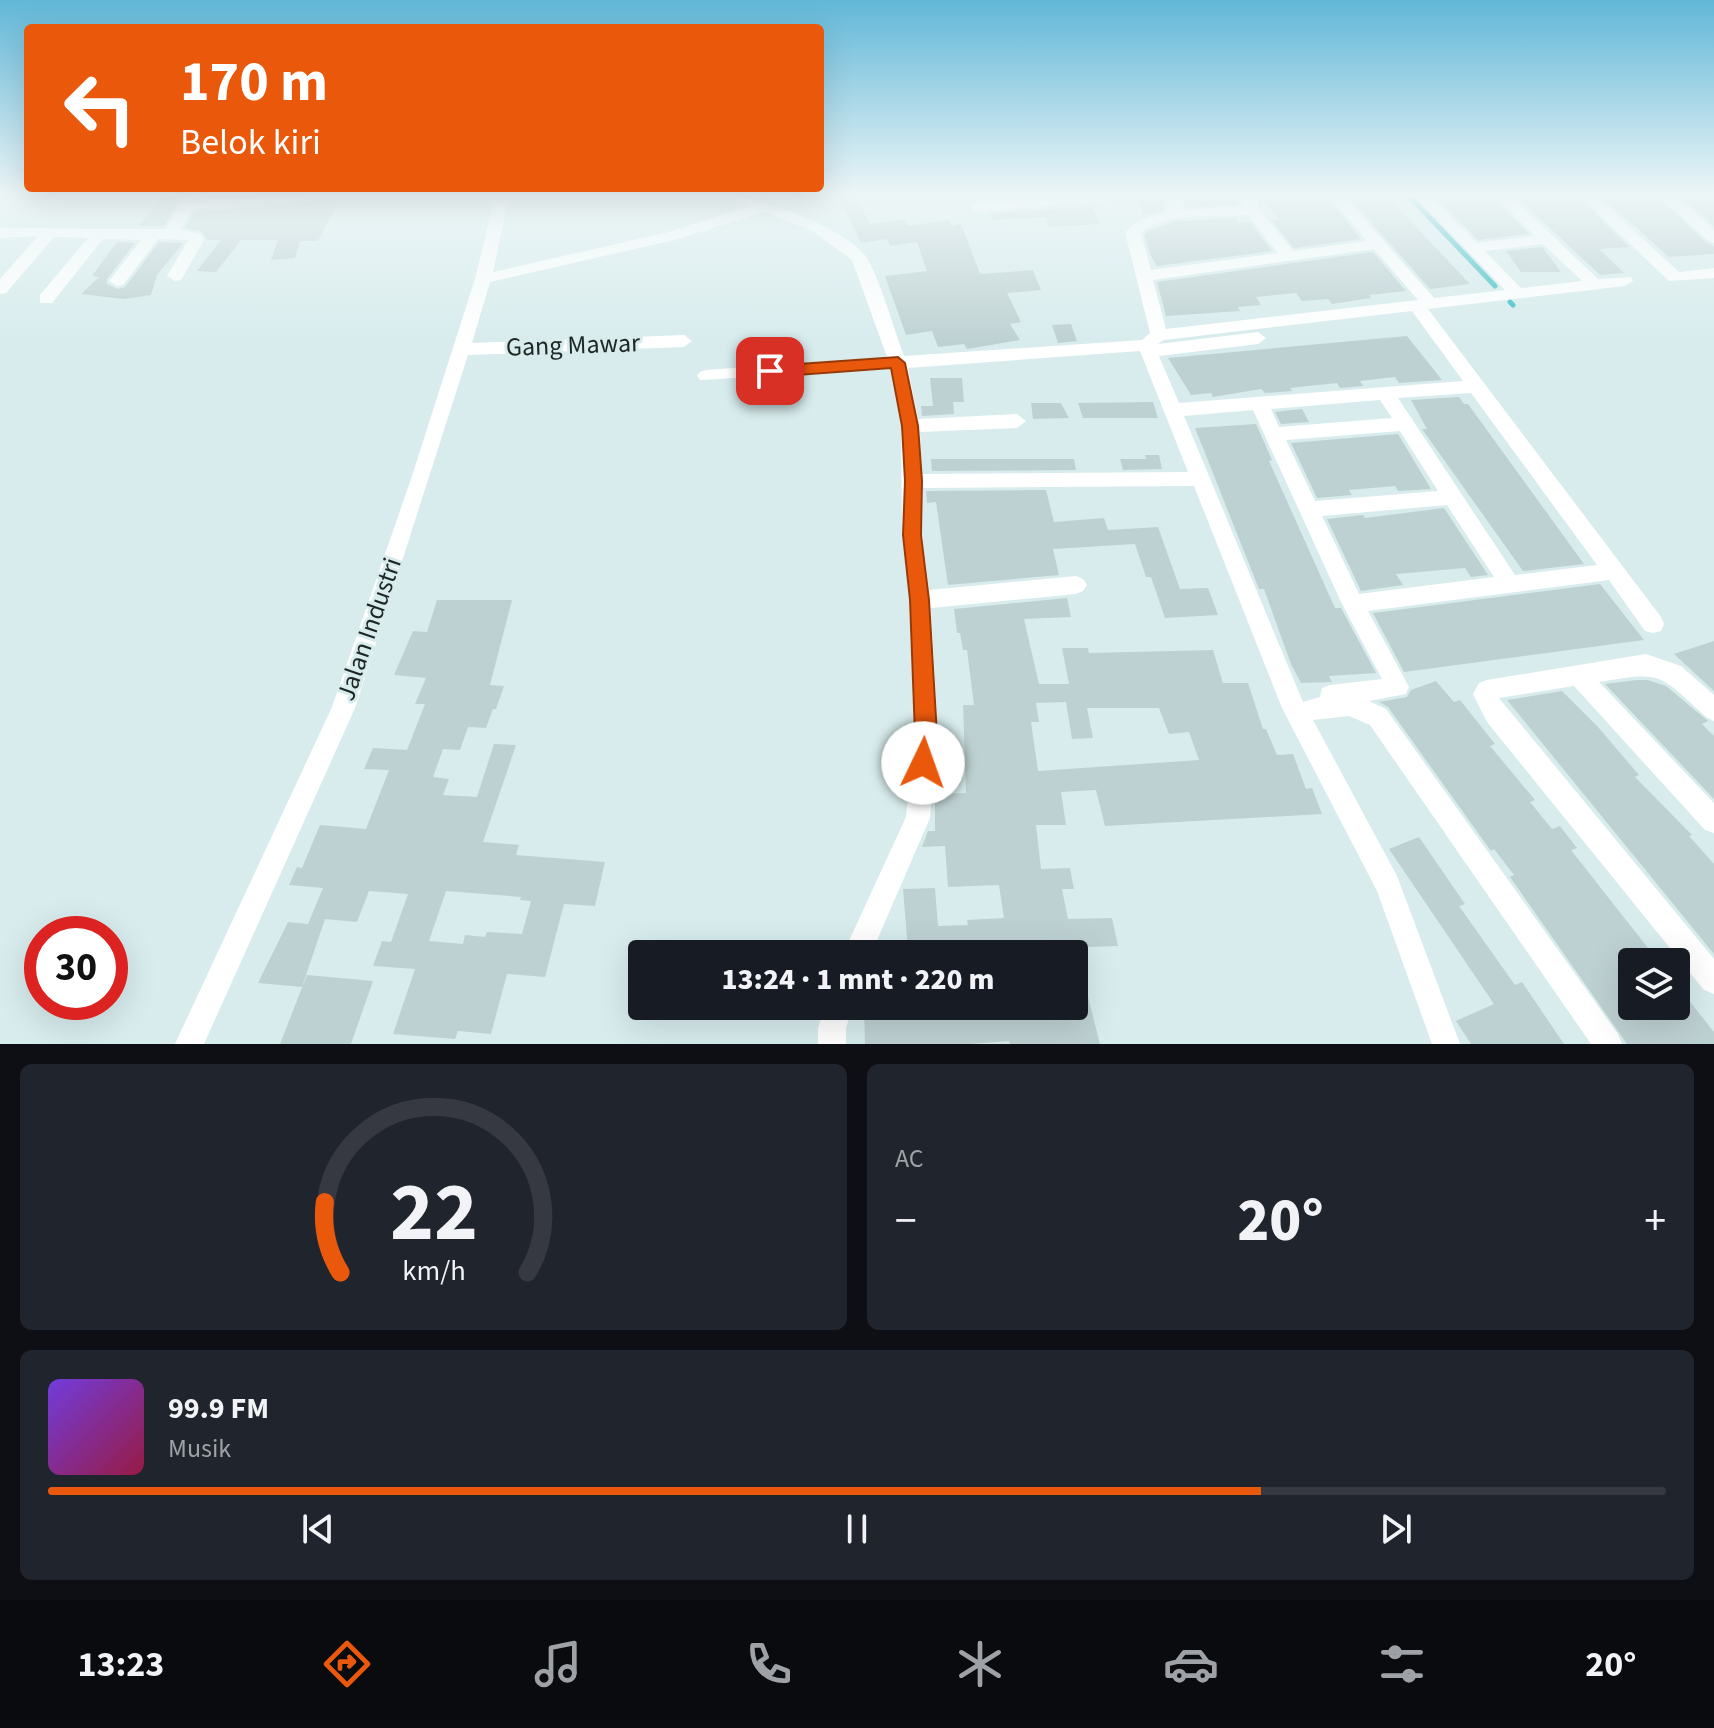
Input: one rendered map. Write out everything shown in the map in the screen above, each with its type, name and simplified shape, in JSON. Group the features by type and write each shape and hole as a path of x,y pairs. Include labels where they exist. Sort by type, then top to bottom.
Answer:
{"street":[{"path":"0,289 39,245"},
{"path":"46,299 90,245"},
{"path":"117,281 145,245"},
{"path":"175,276 193,245"},
{"name":"Jalan Industri","path":"189,1044 343,708 421,479 491,245"},
{"path":"483,279 634,245"},
{"path":"841,245 859,258 869,278 898,363 910,426 912,535 920,600 926,735 918,818 863,940"},
{"path":"1136,245 1145,276 1151,344 1199,479 1294,707 1388,885 1446,1044"},
{"path":"1281,245 1289,256"},
{"path":"1145,276 1373,245"},
{"path":"1378,245 1476,386 1653,624"},
{"path":"1469,245 1516,292"},
{"path":"1472,248 1500,245"},
{"path":"1554,245 1594,284"},
{"path":"1640,245 1675,277 1714,273"},
{"path":"706,376 1151,344 1423,309 1516,292 1625,281"},
{"name":"Gang Mawar","path":"461,349 684,341"},
{"path":"1173,410 1476,386"},
{"path":"1386,395 1510,585"},
{"path":"1260,405 1353,604 1398,687 1294,707"},
{"path":"910,426 1017,421"},
{"path":"1274,434 1405,424"},
{"path":"913,481 1199,479"},
{"path":"1309,509 1453,497"},
{"path":"1353,604 1614,571"},
{"path":"920,600 1076,585"},
{"path":"1714,710 1687,683 1661,667 1631,665 1487,690 1485,697 1714,980"},
{"path":"1579,676 1714,821"},
{"path":"1294,707 1339,703 1367,709 1378,717 1608,1044"},
{"path":"832,1044 835,1020"}],"building":[{"path":"115,245 134,245 107,279 107,284 118,289 125,287 157,245 182,245 157,275 151,295 124,299 81,294 99,277 92,276"},
{"path":"217,245 237,245 216,272 197,271"},
{"path":"276,245 299,245 295,258 271,260"},
{"path":"918,245 969,245 980,274 1033,270 1041,290 1007,293 1021,322 1010,324 1020,340 967,349 964,344 938,347 932,331 906,335 885,276 927,271"},
{"path":"1147,245 1267,245 1272,251 1157,266"},
{"path":"1291,245 1318,245 1294,248"},
{"path":"1391,245 1433,245 1470,284 1430,289"},
{"path":"1568,245 1627,245 1629,247 1599,249 1624,273 1600,275"},
{"path":"1655,245 1714,246 1714,254 1669,257"},
{"path":"1542,247 1561,272 1521,272 1506,251"},
{"path":"1373,252 1406,291 1369,295 1371,298 1332,304 1328,299 1302,301 1296,293 1256,297 1261,305 1238,307 1240,311 1166,316 1157,282"},
{"path":"1071,324 1077,341 1058,343 1052,325"},
{"path":"1407,336 1442,380 1399,383 1395,377 1360,381 1363,386 1340,388 1337,383 1290,388 1292,391 1265,393 1261,389 1213,397 1211,393 1191,395 1168,358"},
{"path":"930,378 962,378 964,402 953,402 954,414 922,416 921,406 933,406"},
{"path":"1459,397 1464,404 1468,404 1584,564 1523,571 1422,429 1427,429 1411,400"},
{"path":"1153,402 1158,418 1083,418 1078,403"},
{"path":"1031,403 1061,403 1069,418 1033,419"},
{"path":"1302,409 1309,422 1281,424 1275,412"},
{"path":"1256,424 1272,460 1269,461 1335,608 1341,608 1376,673 1329,676 1332,682 1301,683 1291,664 1264,589 1259,589 1195,428"},
{"path":"1398,434 1431,489 1398,491 1395,486 1349,490 1352,495 1317,498 1291,443"},
{"path":"1145,455 1159,455 1162,469 1123,470 1120,459 1146,459"},
{"path":"931,459 1074,459 1076,470 932,471"},
{"path":"1046,490 1054,522 1104,518 1108,530 1158,527 1180,589 1208,588 1218,615 1165,618 1151,577 1146,577 1135,544 1053,549 1059,575 948,585 936,502 927,503 926,491"},
{"path":"1444,508 1488,575 1471,577 1465,568 1396,574 1403,585 1361,591 1327,519 1363,515 1365,518"},
{"path":"1600,584 1644,640 1404,672 1373,613"},
{"path":"1067,598 1071,617 1024,619 1039,684 1069,684 1062,648 1088,648 1089,653 1213,650 1223,683 1248,683 1263,729 1266,729 1277,755 1293,754 1306,789 1312,788 1322,814 1105,826 1096,790 1061,792 1066,825 1036,825 1041,869 1070,868 1074,889 1062,889 1068,919 1112,918 1118,946 1088,947 1088,940 907,940 903,889 935,888 938,926 968,925 967,920 1004,918 999,885 948,887 945,846 922,847 928,831 935,831 935,794 966,793 963,705 974,705 967,650 963,650 960,633 957,633 954,609","holes":["1066,702 1072,739 1093,738 1087,708 1159,708 1169,734 1189,732 1199,760 1038,771 1031,722 1039,722 1036,703"]},
{"path":"437,600 512,600 490,685 504,686 496,709 493,709 486,728 468,727 460,750 443,749 433,777 449,779 443,795 477,797 494,744 516,745 483,842 519,845 516,855 605,862 595,906 564,904 545,977 507,974 491,1034 458,1031 455,1039 393,1034 415,969 373,966 382,941 391,942 408,894 369,891 357,922 325,919 302,987 258,983 288,922 308,924 323,888 289,885 297,867 302,868 320,825 366,829 389,770 364,769 373,748 407,750 425,704 415,704 426,678 394,675 413,631 427,632","holes":["446,891 521,897 520,900 531,901 522,934 487,932 485,937 465,935 463,944 429,941"]},
{"path":"1714,641 1714,691 1674,654"},
{"path":"1637,680 1666,686 1708,721 1702,724 1714,736 1714,799 1605,684"},
{"path":"1436,681 1454,702 1460,700 1495,744 1490,746 1535,800 1530,802 1552,829 1560,826 1577,848 1571,850 1648,948 1618,948 1618,1020 1690,1020 1690,1002 1714,1032 1714,1044 1627,1044 1510,877 1514,875 1494,849 1491,851 1388,707 1379,702 1407,697 1411,690"},
{"path":"1562,691 1598,727 1639,775 1635,777 1692,835 1689,836 1714,864 1714,954 1507,700"},
{"path":"1419,837 1465,904 1459,906 1515,985 1522,982 1564,1044 1471,1044 1456,1021 1494,1004 1389,849"},
{"path":"307,975 373,981 351,1044 280,1044"},
{"path":"1088,997 1100,1044 1010,1044 1009,1041 865,1044 864,1020 1088,1020"}],"waterway":[{"path":"1456,245 1495,286"},
{"path":"1510,302 1513,305"}],"route":[{"path":"770,371 898,363 910,426 912,535 920,600 926,735 923,763"}]}
